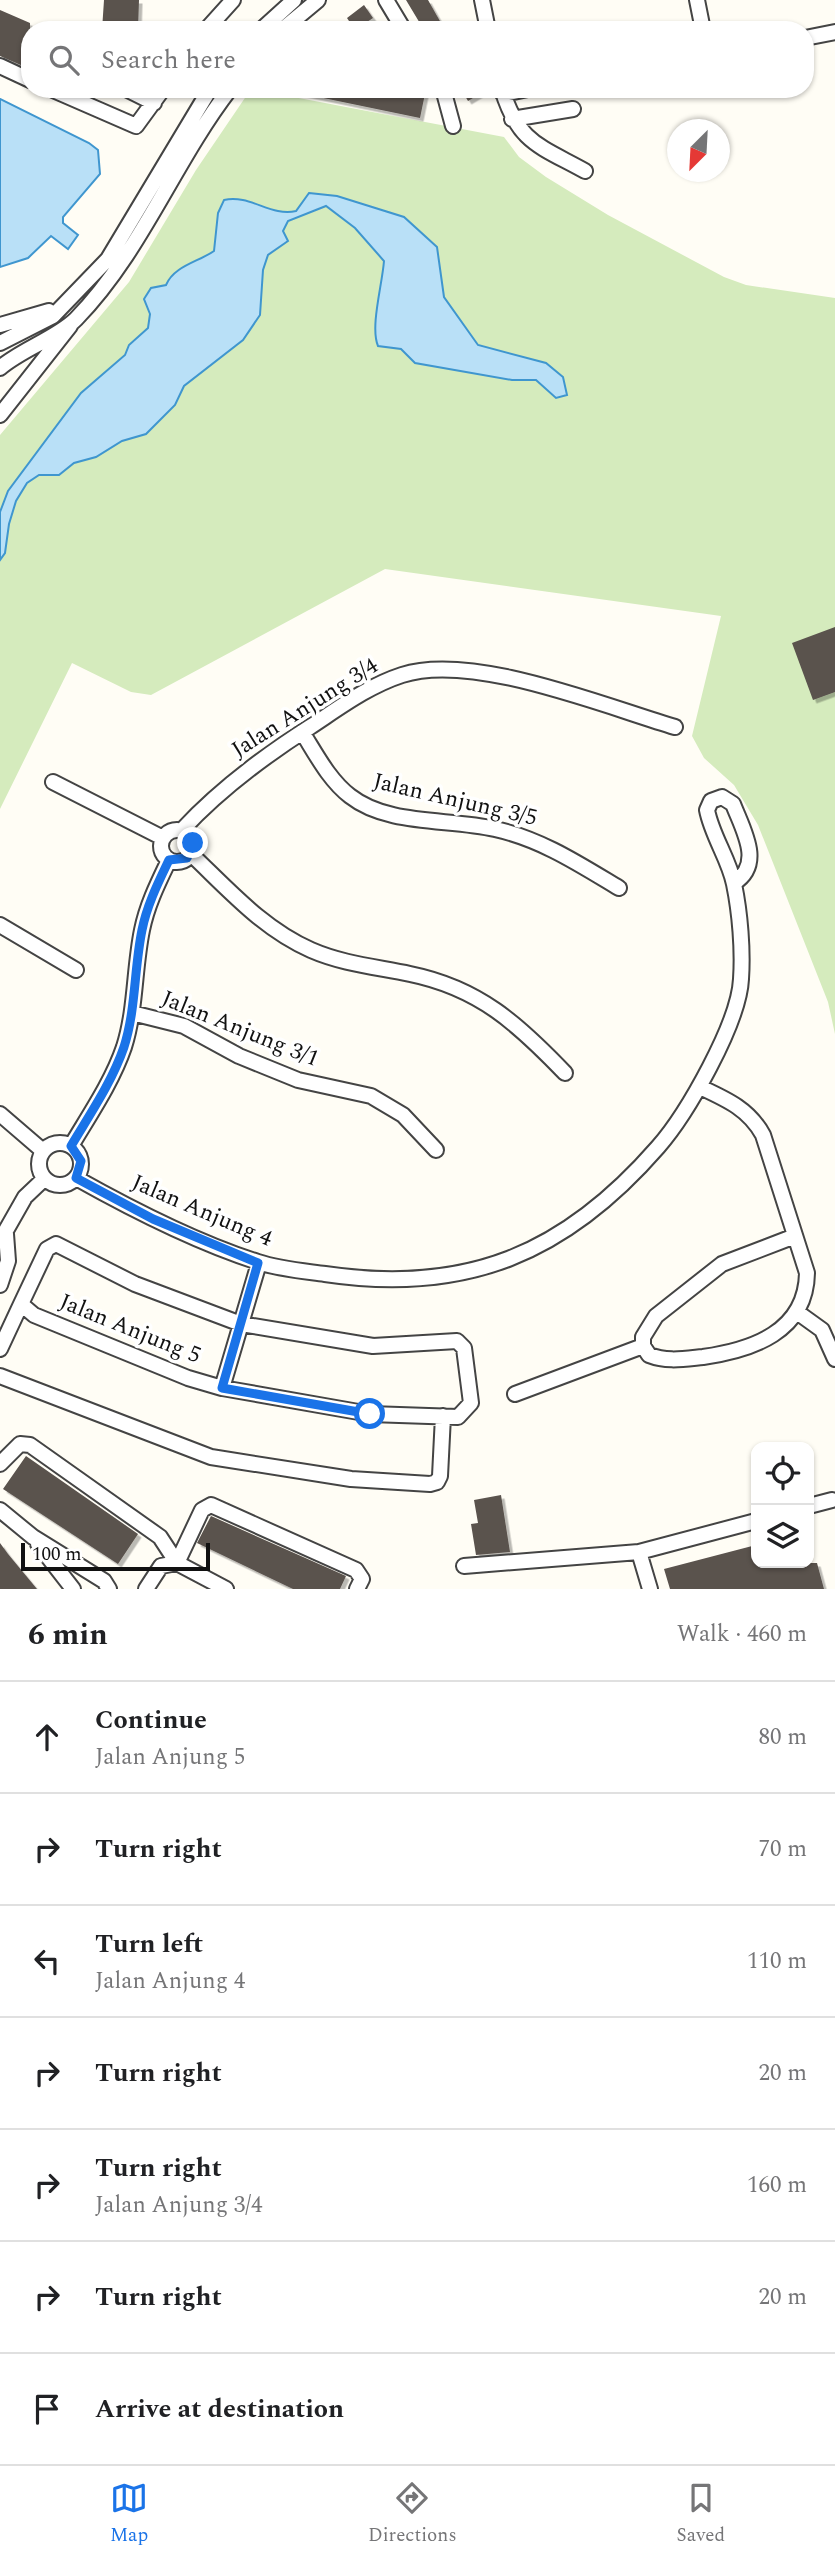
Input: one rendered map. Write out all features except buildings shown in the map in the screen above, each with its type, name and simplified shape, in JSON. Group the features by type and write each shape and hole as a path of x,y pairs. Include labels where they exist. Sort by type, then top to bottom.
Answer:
{"street":[{"path":"214,21 233,0"},
{"path":"271,21 293,0"},
{"path":"293,21 318,0"},
{"path":"386,0 399,21"},
{"path":"482,0 486,21"},
{"path":"697,0 701,21"},
{"path":"814,36 835,32"},
{"path":"0,66 21,76"},
{"path":"72,98 136,126 157,98"},
{"path":"144,98 154,103"},
{"path":"0,343 53,316 108,259 205,98"},
{"path":"0,415 73,322 119,269 224,98"},
{"path":"445,98 453,126"},
{"path":"504,98 512,119 532,142 585,171"},
{"path":"512,119 573,109"},
{"path":"0,325 62,307"},
{"path":"0,368 18,353 73,322"},
{"name":"Jalan Anjung 3/4","path":"182,830 244,772 377,684 405,674 435,670 498,675 676,727"},
{"name":"Jalan Anjung 3/5","path":"302,732 337,785 351,798 393,814 495,829 523,837 556,850 620,888"},
{"path":"53,782 163,838"},
{"name":"Jalan Anjung 4","path":"76,1178 153,1219 258,1263 388,1281 463,1275 518,1256 601,1205 664,1140 700,1087 736,1007 741,982 734,883 707,810 711,801 722,797 733,803 751,853 748,870 734,883"},
{"path":"182,830 193,843 191,854 181,861 169,860 161,847 163,838 171,831 182,830"},
{"path":"191,854 261,920 285,937 349,964 422,977 466,993 496,1008 518,1024 565,1073"},
{"path":"71,1146 105,1090 124,1047 132,1013 142,930 148,905 169,860"},
{"path":"0,925 76,970"},
{"name":"Jalan Anjung 3/1","path":"132,1013 184,1026 239,1056 288,1076 370,1096 403,1115 436,1150"},
{"path":"700,1087 726,1099 754,1118 763,1135 807,1273 807,1287 797,1312 772,1338 736,1352 671,1361 649,1355 643,1346 648,1325 656,1316 722,1264 795,1236"},
{"path":"0,1114 43,1151"},
{"path":"56,1143 71,1146 81,1161 76,1178 61,1185 44,1179 38,1165 43,1151 56,1143"},
{"path":"0,1285 8,1261 3,1237 25,1197 44,1179"},
{"path":"0,1349 47,1250 56,1244 135,1284 241,1324 373,1346 457,1341 464,1348 471,1403 451,1417 440,1476 437,1482 430,1484 351,1479 211,1457 0,1376"},
{"path":"222,1388 258,1263"},
{"name":"Jalan Anjung 5","path":"21,1304 34,1315 188,1378 222,1388 370,1414 451,1417"},
{"path":"797,1312 822,1330 835,1359"},
{"path":"514,1394 643,1346"},
{"path":"0,1464 20,1444 30,1445 160,1537 177,1563 226,1589"},
{"path":"813,1505 832,1500"},
{"path":"177,1563 202,1510 211,1505 356,1570 362,1579 357,1589"},
{"path":"0,1510 33,1537 104,1581 109,1589"},
{"path":"464,1566 639,1552 751,1522"},
{"path":"33,1537 73,1589"},
{"path":"639,1552 650,1589"},
{"path":"146,1589 161,1566 177,1563"}],"green space":[{"path":"245,98 298,98 504,137 519,157 546,177 608,215 724,277 746,285 835,298 835,1034 828,1002 758,825 734,785 704,758 692,736 721,616 385,569 151,695 131,692 72,663 0,809 0,435 129,282 196,170"}],"water":[{"path":"0,99 89,143 98,150 100,174 63,217 63,223 78,235 68,249 51,236 28,258 0,267"},
{"path":"309,193 337,196 404,217 437,247 444,297 478,345 546,363 563,377 567,395 556,398 536,380 512,380 415,363 401,349 378,346 375,328 384,261 355,228 326,206 288,221 283,231 288,241 268,255 263,270 260,315 243,340 184,386 175,405 146,434 122,441 96,457 74,463 59,475 39,475 27,483 16,501 5,553 0,560 0,512 8,491 81,393 125,355 129,345 148,328 150,314 144,299 151,288 166,285 180,269 214,251 218,213 224,200 243,200 287,212 296,211"}],"route":[{"path":"193,843 191,854 187,858 175,862 169,860 148,905 142,930 132,1013 124,1047 105,1090 71,1146 81,1161 76,1178 153,1219 258,1263 222,1388 370,1414"}]}
